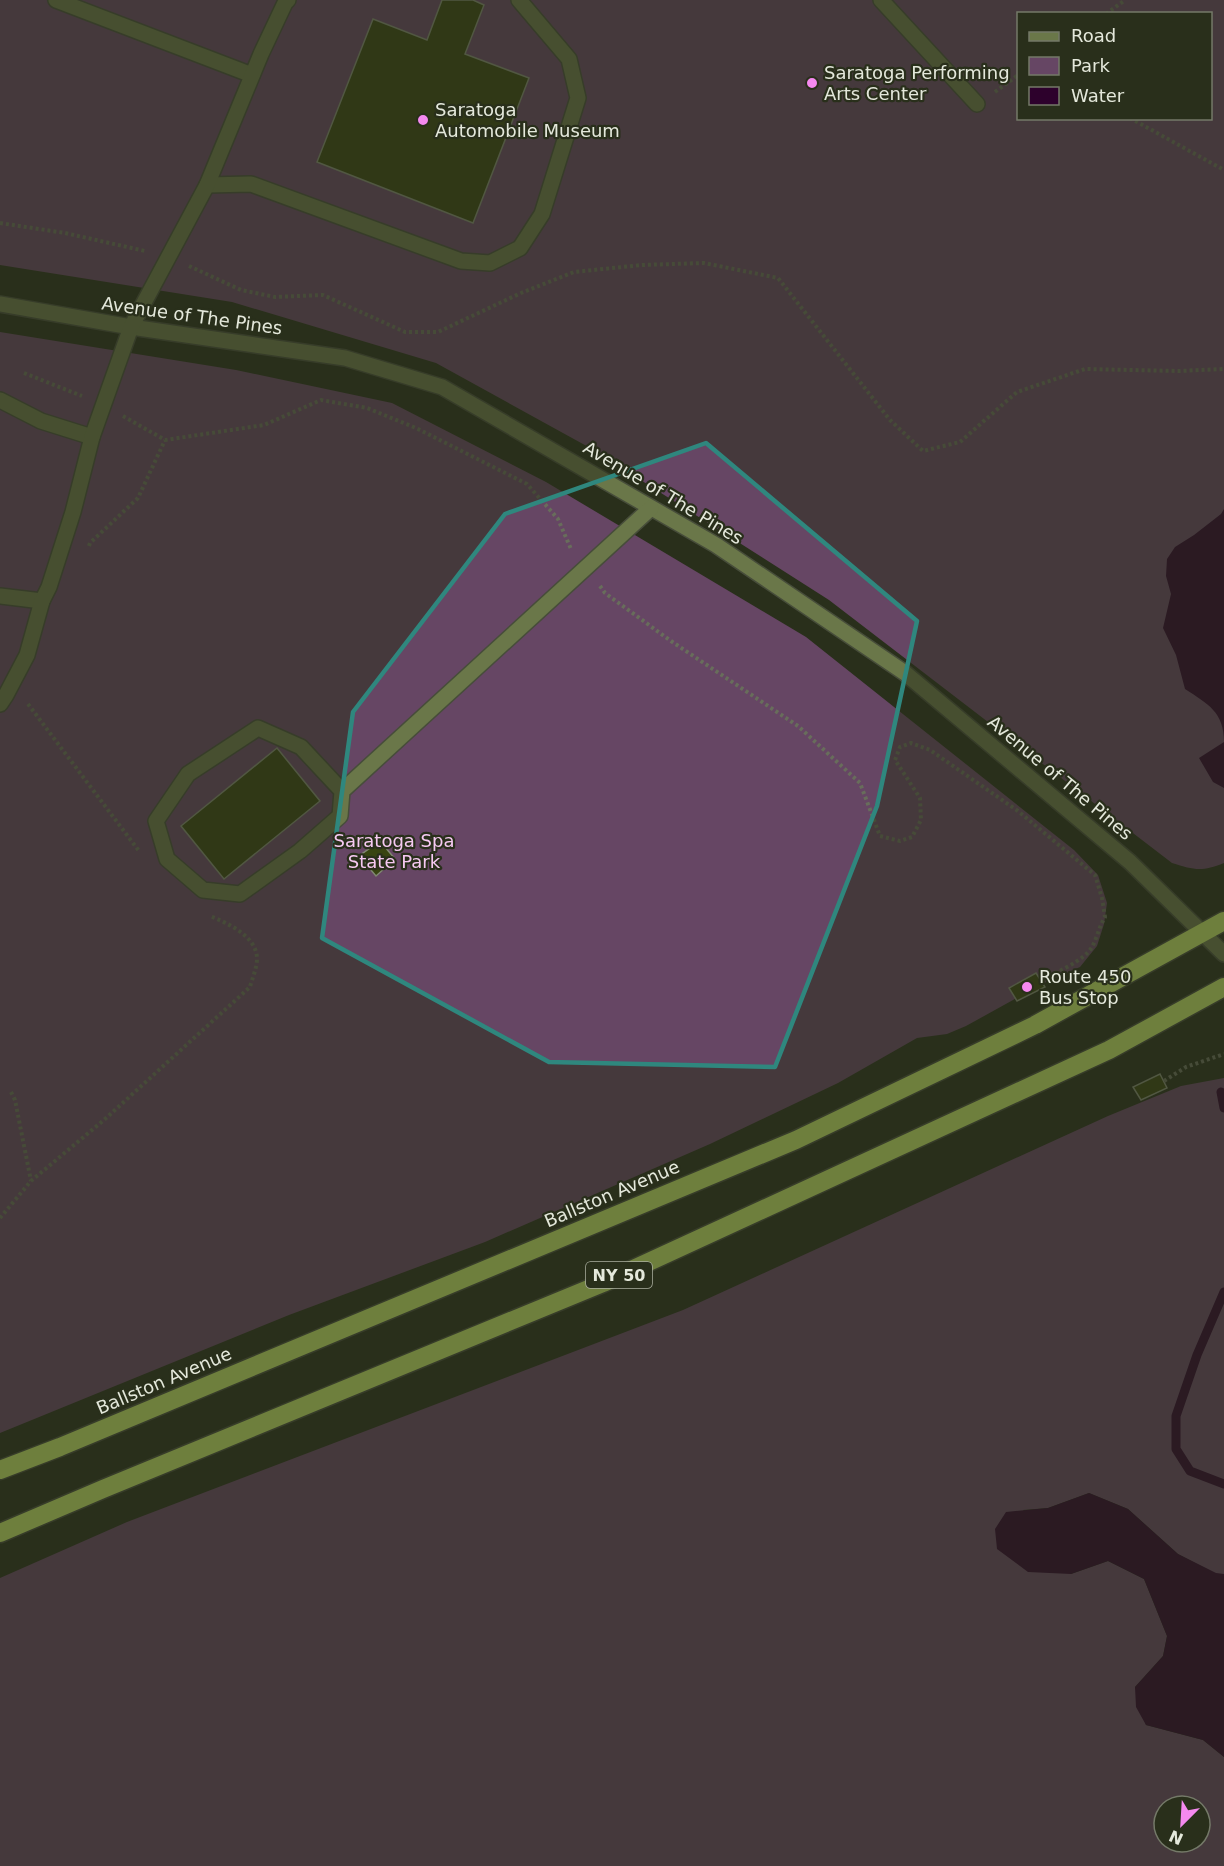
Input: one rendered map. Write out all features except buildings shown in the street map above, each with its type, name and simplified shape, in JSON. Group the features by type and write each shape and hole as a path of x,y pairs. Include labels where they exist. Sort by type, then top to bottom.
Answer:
{"highway":[{"name":"Ballston Avenue","path":"0,1470 796,1140 1035,1025 1224,921"},
{"name":"NY 50","path":"0,1533 603,1283 1109,1050 1224,987"}],"street":[{"path":"56,0 252,75"},
{"path":"0,704 27,655 42,601 49,587 73,512 92,437 131,327 207,184 252,75 288,0"},
{"path":"207,184 251,184 461,261 490,263 520,248 542,214 578,98 569,59 519,0"},
{"path":"880,0 977,104"},
{"name":"Avenue of The Pines","path":"0,304 131,327 345,358 442,387 716,545 904,673 1130,862 1224,954"},
{"path":"0,400 41,421 92,437"},
{"path":"342,791 301,747 258,728 188,774 156,821 167,859 203,890 240,894 300,851 340,816 342,791 651,508"},
{"path":"0,596 42,601"}],"path":[{"path":"1109,12 1125,0"},
{"path":"1134,120 1224,170"},
{"path":"0,222 65,233 169,257 242,290 275,297 323,295 405,332 438,332 574,272 642,265 704,263 778,278 890,420 923,451 960,442 1017,392 1085,369 1178,371 1224,369"},
{"path":"24,374 83,396"},
{"path":"120,414 165,440 264,425 321,400 367,408 454,446 527,484 558,519 570,548 576,555"},
{"path":"86,553 90,543 138,498 165,440"},
{"path":"594,579 605,593 670,640 798,726 860,783 880,836 900,841 912,837 921,820 920,798 896,760 900,747 911,743 930,750 1018,811 1095,875 1105,917 1091,949 1068,968 1041,980"},
{"path":"23,698 145,859"},
{"path":"0,1218 31,1181 104,1120 250,987 257,958 253,945 235,926 205,914"},
{"path":"1164,1081 1186,1067 1224,1054"},
{"path":"11,1092 15,1101 31,1181"}],"highlighted area":[{"path":"706,443 917,621 877,806 775,1067 549,1062 322,938 353,712 505,514"}],"green space":[{"path":"0,0 1224,0 1224,863 1198,869 1172,863 829,600 592,449 436,363 232,302 0,265"},
{"name":"Saratoga Spa State Park","path":"0,332 236,370 392,403 546,482 806,637 1074,850 1098,875 1107,903 1104,924 1097,946 1080,967 1044,983 966,1026 947,1034 917,1038 838,1083 710,1144 485,1242 289,1315 0,1433"},
{"path":"1224,1078 1224,1574 1216,1574 1178,1554 1128,1509 1089,1493 1048,1508 1023,1510 1071,1574 1108,1561 1144,1579 1167,1636 1163,1656 1135,1687 1146,1725 1203,1740 1224,1757 1224,1866 0,1866 0,1578 127,1522 683,1310 1108,1116 1181,1086"}],"water":[{"path":"1224,509 1224,742 1218,716 1207,704 1185,689 1176,655 1163,628 1171,594 1166,576 1167,559 1175,547 1194,535 1221,514"},
{"path":"1224,742 1224,788 1213,782 1199,758"},
{"path":"1089,1493 1128,1509 1178,1554 1216,1573 1224,1574 1224,1757 1203,1740 1146,1725 1136,1707 1135,1687 1163,1656 1167,1636 1144,1579 1108,1561 1071,1574 1028,1572 997,1549 995,1529 1006,1512 1048,1508"}],"waterway":[{"path":"1221,1092 1224,1108"},
{"path":"1224,1292 1197,1355 1176,1416 1176,1449 1190,1471 1224,1484"}],"place":[{"name":"Saratoga Performing Arts Center","path":"812,83"},
{"name":"Saratoga Automobile Museum","path":"423,120"},
{"name":"Route 450 Bus Stop","path":"1027,987"}]}
